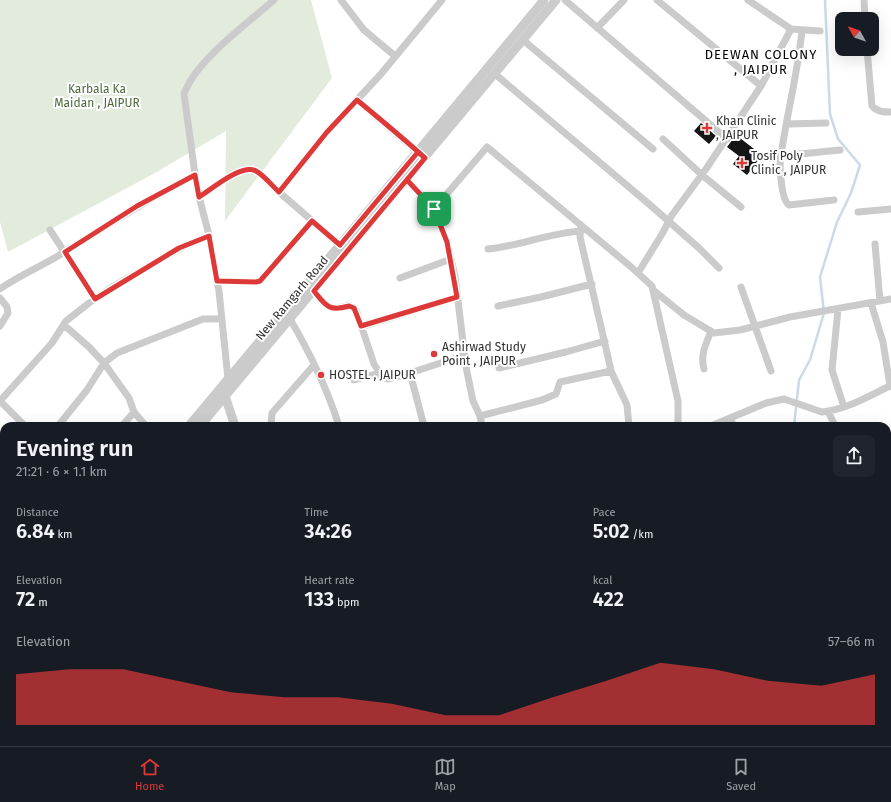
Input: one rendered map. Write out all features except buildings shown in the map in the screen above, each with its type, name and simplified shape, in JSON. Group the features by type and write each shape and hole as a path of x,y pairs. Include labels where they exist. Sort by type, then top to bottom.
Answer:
{"street":[{"path":"234,422 225,396 228,379 217,281 209,236 195,175 184,94 188,82 202,64 274,0"},
{"path":"279,192 327,132 357,100 442,0"},
{"name":"New Ramgarh Road","path":"203,422 407,180 421,155 544,0"},
{"name":"New Ramgarh Road","path":"192,422 340,245 495,74 556,0"},
{"path":"565,0 726,139"},
{"path":"597,28 624,0"},
{"path":"657,0 761,86"},
{"path":"748,0 791,29 820,31"},
{"path":"864,0 865,12"},
{"path":"343,1 364,30 395,56"},
{"path":"638,273 672,215 702,175 761,86 791,29"},
{"path":"802,30 787,124 780,156 783,190 786,203 792,205 834,200"},
{"path":"523,40 653,149"},
{"path":"868,56 872,106 876,110 891,112"},
{"path":"495,74 669,222 719,268"},
{"path":"357,100 421,155"},
{"path":"787,124 826,123"},
{"path":"663,139 702,175 741,207"},
{"path":"434,209 487,147 581,228 638,273 652,286 678,401 678,422"},
{"path":"780,156 840,150"},
{"path":"199,197 239,171 247,168 256,171 340,245"},
{"path":"0,289 11,281 65,252 137,206 195,175"},
{"path":"407,180 434,209 447,242 451,259 473,401 481,422"},
{"path":"858,212 891,209"},
{"path":"488,249 507,247 581,228"},
{"path":"581,228 612,371 627,405 629,422"},
{"path":"50,230 95,299"},
{"path":"21,422 0,401 52,343 64,325 95,299 179,248 209,236"},
{"path":"875,244 880,301"},
{"path":"400,278 451,259"},
{"path":"498,306 592,284"},
{"path":"741,287 771,372"},
{"path":"653,290 684,315 714,333 891,299"},
{"path":"314,291 329,308 338,309 349,306 354,308 374,364 382,377 388,379 465,355"},
{"path":"361,326 457,297"},
{"path":"0,298 7,307 8,313 0,326"},
{"path":"720,422 766,403 784,399 791,400 822,412 828,411 844,407 890,386 883,342 871,303"},
{"path":"836,310 832,370 844,407"},
{"path":"61,422 87,390 104,363 117,353 203,319 222,319"},
{"path":"290,319 333,404 338,422"},
{"path":"64,325 89,347 104,363 129,398 134,412 143,422"},
{"path":"704,369 702,360 703,352 711,331"},
{"path":"499,368 605,341"},
{"path":"271,422 272,413 314,365"},
{"path":"480,416 542,400 556,394 560,382 612,371"},
{"path":"354,380 379,373"},
{"path":"410,373 423,422"},
{"path":"828,411 833,422"},
{"path":"125,422 134,412"},
{"path":"730,418 732,422"}],"lane":[{"path":"217,281 260,281 312,221"}],"green space":[{"name":"Karbala Ka Maidan , JAIPUR","path":"0,0 311,0 332,78 225,221 226,131 155,173 8,252 0,222"}],"waterway":[{"path":"794,422 799,380 810,360 824,313 820,277 837,222 851,193 860,165 838,139 830,114 825,0"}],"place":[{"name":"Khan Clinic , JAIPUR","path":"707,128"},
{"name":"Tosif Poly Clinic , JAIPUR","path":"742,163"},
{"name":"Ashirwad Study Point , JAIPUR","path":"434,354"},
{"name":"HOSTEL , JAIPUR","path":"321,375"}],"district":[{"name":"DEEWAN COLONY , JAIPUR","path":"761,62"}],"route":[{"path":"434,209 407,180 425,158 392,128 357,100 327,132 279,192 256,171 247,168 239,171 199,197 195,175 137,206 65,252 95,299 112,287 144,270 179,248 209,236 217,281 260,281 312,221 340,245 418,152 425,158 314,291 329,308 338,309 349,306 354,308 361,326 457,297 455,276 447,242 434,209"}]}
